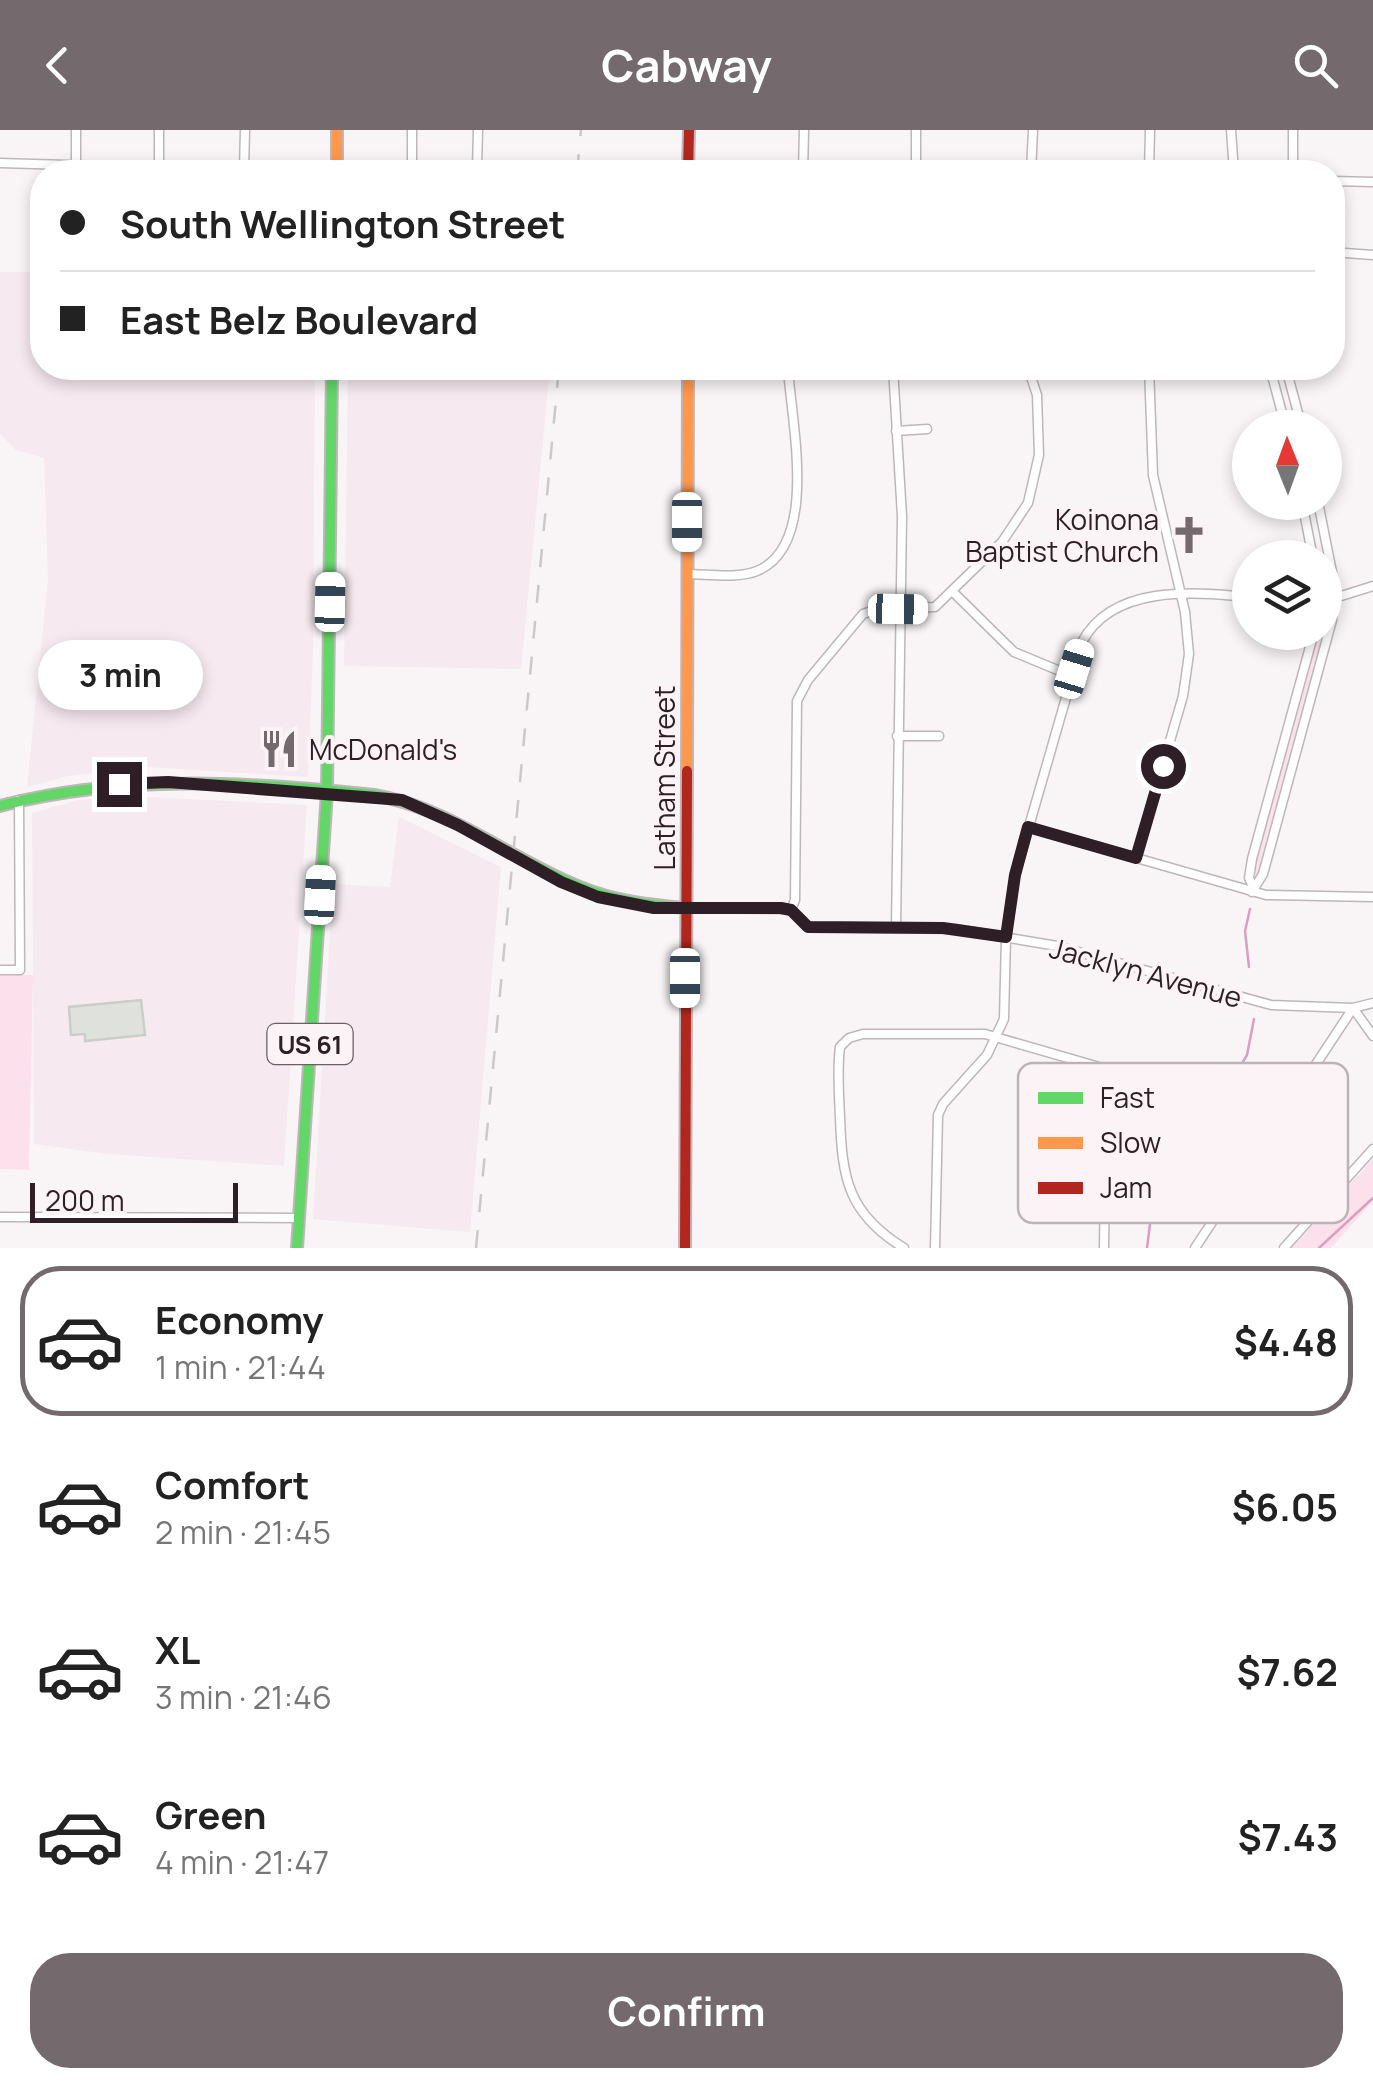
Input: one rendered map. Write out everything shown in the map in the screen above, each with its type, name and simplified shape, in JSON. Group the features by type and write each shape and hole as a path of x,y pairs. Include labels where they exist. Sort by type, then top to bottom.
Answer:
{"street":[{"path":"76,130 76,160"},
{"path":"158,160 160,130"},
{"path":"244,160 245,130"},
{"path":"337,160 338,130"},
{"path":"412,130 412,160"},
{"path":"478,130 478,160"},
{"path":"688,130 688,160"},
{"path":"803,160 804,130"},
{"path":"916,130 916,160"},
{"path":"1031,160 1032,130"},
{"path":"1149,160 1150,130"},
{"path":"1231,130 1233,160"},
{"path":"1293,130 1293,160"},
{"path":"0,164 30,164"},
{"path":"1345,181 1373,182"},
{"path":"1345,253 1373,255"},
{"name":"US 61","path":"297,1248 327,792 332,380"},
{"name":"Latham Street","path":"685,1248 688,380"},
{"path":"687,574 756,572 774,558 790,536 797,500 789,380"},
{"path":"894,380 902,516 896,928"},
{"path":"791,910 795,900 795,720 799,696 858,618 877,609 935,607 1010,533 1032,492 1039,435 1037,391 1033,380"},
{"path":"1136,858 1188,674 1189,637 1153,475 1150,380"},
{"path":"1273,380 1281,410"},
{"path":"1289,380 1297,410"},
{"path":"896,431 927,429"},
{"path":"1342,596 1373,586"},
{"path":"953,592 1008,648 1036,664 1072,676"},
{"path":"935,1248 938,1115 943,1104 988,1056 1004,1019 1006,937 1015,875 1082,642 1102,614 1122,605 1180,593 1232,596"},
{"path":"1252,889 1249,871 1309,650"},
{"path":"1252,889 1263,874 1318,650"},
{"path":"897,736 939,736"},
{"path":"0,806 119,784 168,782 392,798 423,807 561,882 598,897 638,906 686,908"},
{"path":"0,970 20,970 19,800"},
{"path":"1028,827 1283,896 1373,898"},
{"name":"Jacklyn Avenue","path":"686,908 791,910 808,927 956,929 1006,937 1057,946 1251,1002 1353,1008 1373,1002"},
{"path":"1316,1063 1353,1008 1373,1036"},
{"path":"904,1248 880,1232 859,1209 847,1186 841,1158 840,1047 849,1038 863,1034 956,1033 995,1038 1084,1063"},
{"path":"1348,1177 1373,1149"},
{"path":"0,1217 299,1218"},
{"path":"1104,1223 1104,1248"},
{"path":"1195,1248 1211,1223"},
{"path":"1284,1248 1306,1223"}],"shaded area":[{"path":"0,272 30,272 30,380 315,380 308,777 147,767 68,776 27,787 48,579 44,458 16,450 0,434"},
{"path":"348,380 549,380 521,669 344,666"},
{"path":"1312,650 1322,650 1261,873 1256,876 1252,871"},
{"path":"131,796 307,805 284,1166 109,1154 34,1144 32,813 78,800"},
{"path":"399,817 501,867 470,1232 313,1219 333,884 390,887"},
{"path":"0,975 33,975 29,1170 0,1169"},
{"path":"1373,1159 1373,1201 1331,1248 1292,1248 1315,1223 1348,1223 1348,1186"}],"building":[{"path":"141,1000 145,1035 85,1041 85,1034 71,1035 69,1007"}],"waterway":[{"path":"1249,967 1245,931 1250,909"},
{"path":"1242,1063 1254,1019"},
{"path":"1348,1221 1373,1198"},
{"path":"1147,1248 1150,1223"},
{"path":"1319,1248 1346,1223"}],"railway":[{"path":"578,160 581,130"},
{"path":"476,1248 558,380"}],"traffic: fast":[{"path":"297,1248 327,792 332,380"},
{"path":"0,806 92,789 139,785 234,784 374,795 454,822 554,876 593,892 632,902 686,908"}],"traffic: slow":[{"path":"337,130 337,160"},
{"path":"687,771 688,380"}],"traffic: jam":[{"path":"688,160 689,130"},
{"path":"685,1248 687,771"}],"place":[{"name":"Koinona Baptist Church","path":"1189,535"},
{"name":"McDonald's","path":"279,749"}],"route":[{"path":"119,784 168,782 380,796 423,807 561,882 620,902 654,908 781,908 791,910 808,927 943,928 1006,937 1015,875 1028,827 1136,858 1163,766"}]}
